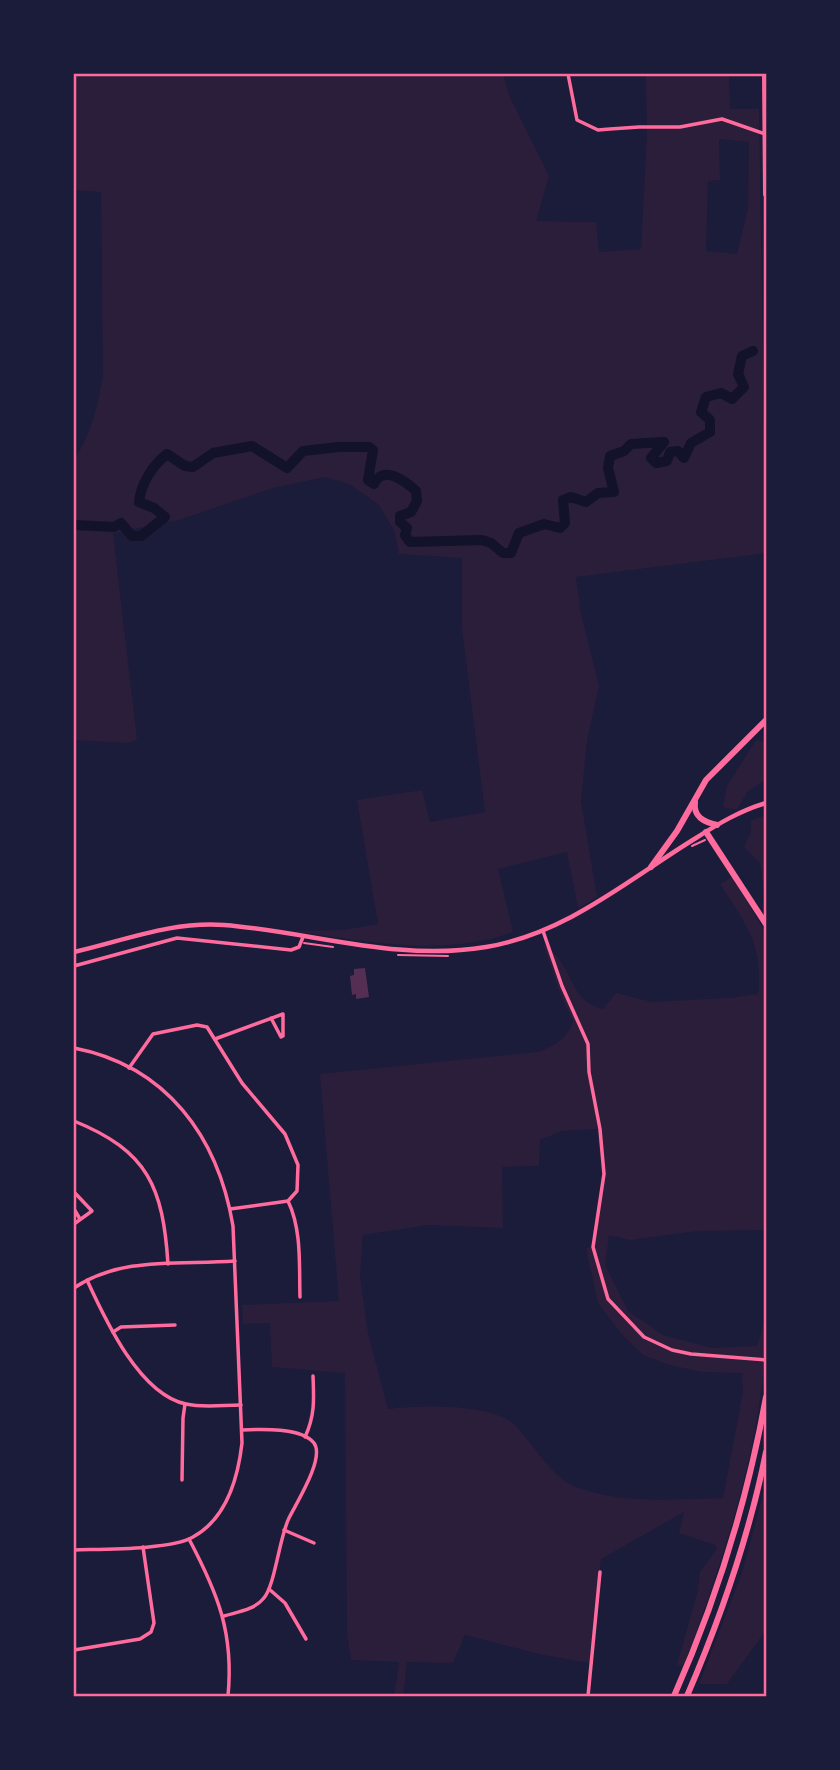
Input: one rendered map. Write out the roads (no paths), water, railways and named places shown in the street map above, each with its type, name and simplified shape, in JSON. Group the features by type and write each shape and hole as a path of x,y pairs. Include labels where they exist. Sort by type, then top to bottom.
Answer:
{"highway":[{"path":"765,74 766,194"},
{"path":"651,867 717,766 749,739 766,720"},
{"path":"697,795 694,806 697,815 705,822 717,825"},
{"path":"706,832 766,924"},
{"path":"674,1696 712,1603 740,1518 766,1398"},
{"path":"687,1696 735,1572 758,1494 766,1452"}],"street":[{"path":"568,74 577,120 598,130 680,127 722,118 765,134"},
{"path":"74,952 191,925 224,925 384,949 447,952 488,947 543,931 577,915 717,825 766,803"},
{"path":"543,931 567,997 588,1044 589,1072 600,1129 604,1174 593,1247 608,1299 644,1337 672,1350 766,1360"},
{"path":"74,966 177,938 292,950 299,947 303,937"},
{"path":"215,1039 271,1018 283,1014 281,1037 271,1018"},
{"path":"129,1068 148,1039 159,1031 202,1026 210,1031 242,1083 279,1126 291,1144 299,1175 297,1191 288,1201 230,1209"},
{"path":"74,1048 105,1057 129,1068 175,1102 201,1133 218,1167 230,1209 235,1261 242,1430 238,1471 230,1492 216,1515 189,1539 143,1547 74,1550"},
{"path":"74,1121 116,1143 134,1157 146,1172 163,1216 167,1264"},
{"path":"74,1192 92,1211 74,1224"},
{"path":"288,1201 298,1239 300,1297"},
{"path":"74,1209 80,1219"},
{"path":"74,1288 87,1280 120,1268 235,1261"},
{"path":"87,1280 113,1332 134,1364 159,1389 185,1404 241,1405"},
{"path":"113,1332 121,1327 175,1325"},
{"path":"305,1437 313,1418 313,1376"},
{"path":"182,1480 185,1404"},
{"path":"224,1616 256,1605 266,1597 284,1530 317,1460 314,1444 305,1437 281,1430 242,1430"},
{"path":"284,1530 314,1543"},
{"path":"189,1539 211,1582 224,1616 230,1655 228,1696"},
{"path":"74,1650 145,1637 151,1632 154,1623 143,1547"},
{"path":"589,1696 600,1572"},
{"path":"269,1589 285,1603 306,1639"}],"waterway":[{"path":"74,525 114,527 121,523 132,536 141,536 165,517 154,508 139,502 148,475 167,454 185,466 193,467 213,453 252,446 287,468 303,451 369,447 373,450 368,480 374,484 383,475 394,476 416,491 417,501 411,512 400,516 400,522 407,528 405,535 410,542 482,540 491,543 503,553 511,553 519,533 544,524 560,528 565,523 563,500 571,497 586,502 598,493 614,492 608,468 610,456 624,451 631,444 664,442 651,458 656,463 667,461 670,452 678,451 684,458 691,443 710,432 710,420 701,412 706,397 721,393 732,399 744,387 738,374 742,356 753,351"}]}
